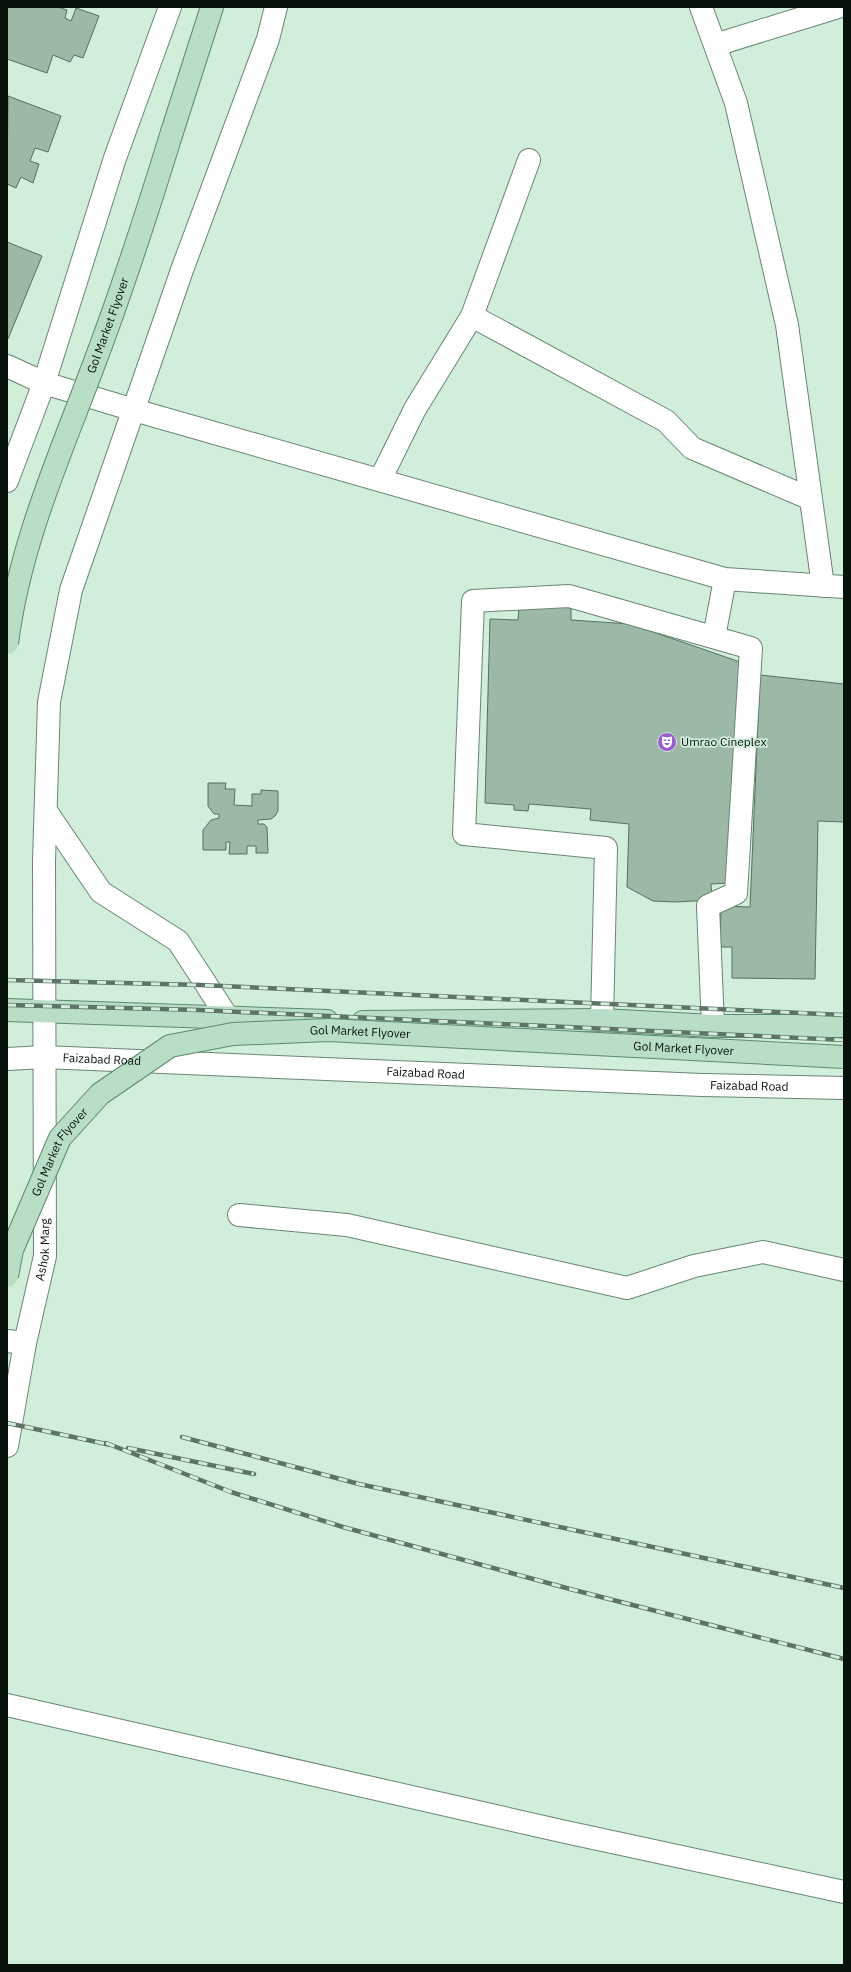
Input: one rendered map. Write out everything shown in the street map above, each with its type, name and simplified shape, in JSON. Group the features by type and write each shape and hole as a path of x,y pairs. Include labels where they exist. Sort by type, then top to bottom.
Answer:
{"main road":[{"name":"Gol Market Flyover","path":"7,643 10,619 30,533 51,473 102,342 146,214 212,7"},
{"path":"7,1010 373,1023 602,1020 713,1026 844,1026"},
{"name":"Gol Market Flyover","path":"7,1276 12,1250 60,1138 100,1094 170,1046 233,1034 329,1030 844,1057"}],"street":[{"path":"7,481 44,383 115,158 170,7"},
{"name":"Ashok Marg","path":"7,1446 16,1342 45,1256 44,861 49,702 71,590 185,263 268,39 276,7"},
{"path":"7,366 44,383 134,410 725,579 834,587 811,500 787,325 736,103 701,7"},
{"path":"716,45 838,7"},
{"path":"380,480 416,409 472,316 529,160"},
{"path":"472,316 666,421 692,448 811,500"},
{"path":"714,637 725,579"},
{"path":"602,1020 606,848 464,834 473,601 569,596 751,648 736,893 708,906 713,1026"},
{"path":"46,811 102,892 178,941 228,1018"},
{"name":"Faizabad Road","path":"7,1059 44,1057 686,1084 844,1088"},
{"path":"239,1215 347,1225 627,1288 694,1266 763,1252 844,1270"},
{"path":"7,1705 554,1829 844,1892"}],"building":[{"path":"7,7 58,7 67,10 65,18 71,21 76,8 99,16 83,58 74,55 70,62 53,55 47,73 7,59"},
{"path":"8,96 61,116 48,152 35,148 30,161 39,164 33,183 21,177 16,188 7,184"},
{"path":"7,242 42,256 8,339 7,339"},
{"path":"519,606 571,606 571,620 630,624 743,663 728,883 711,884 712,900 675,902 653,901 627,887 629,824 590,820 591,809 529,804 528,811 514,810 514,805 485,803 490,619 518,620"},
{"path":"760,675 844,684 844,822 818,821 815,979 732,978 732,947 720,947 721,906 750,907"},
{"path":"208,783 226,783 225,789 235,789 234,805 252,806 252,794 261,794 261,790 278,791 278,811 275,816 271,819 258,820 258,824 264,824 267,827 268,853 256,853 256,846 247,846 247,854 229,854 230,842 226,842 226,850 203,850 203,830 211,820 219,818 219,814 214,814 208,806"}],"railway":[{"path":"7,980 200,985 844,1015"},
{"path":"7,1005 199,1010 844,1040"},
{"path":"7,1423 111,1445"},
{"path":"182,1437 359,1484 844,1588"},
{"path":"106,1443 231,1492 343,1527 570,1589 844,1659"},
{"path":"128,1448 254,1474"}],"place":[{"name":"Umrao Cineplex","path":"667,742"}]}
